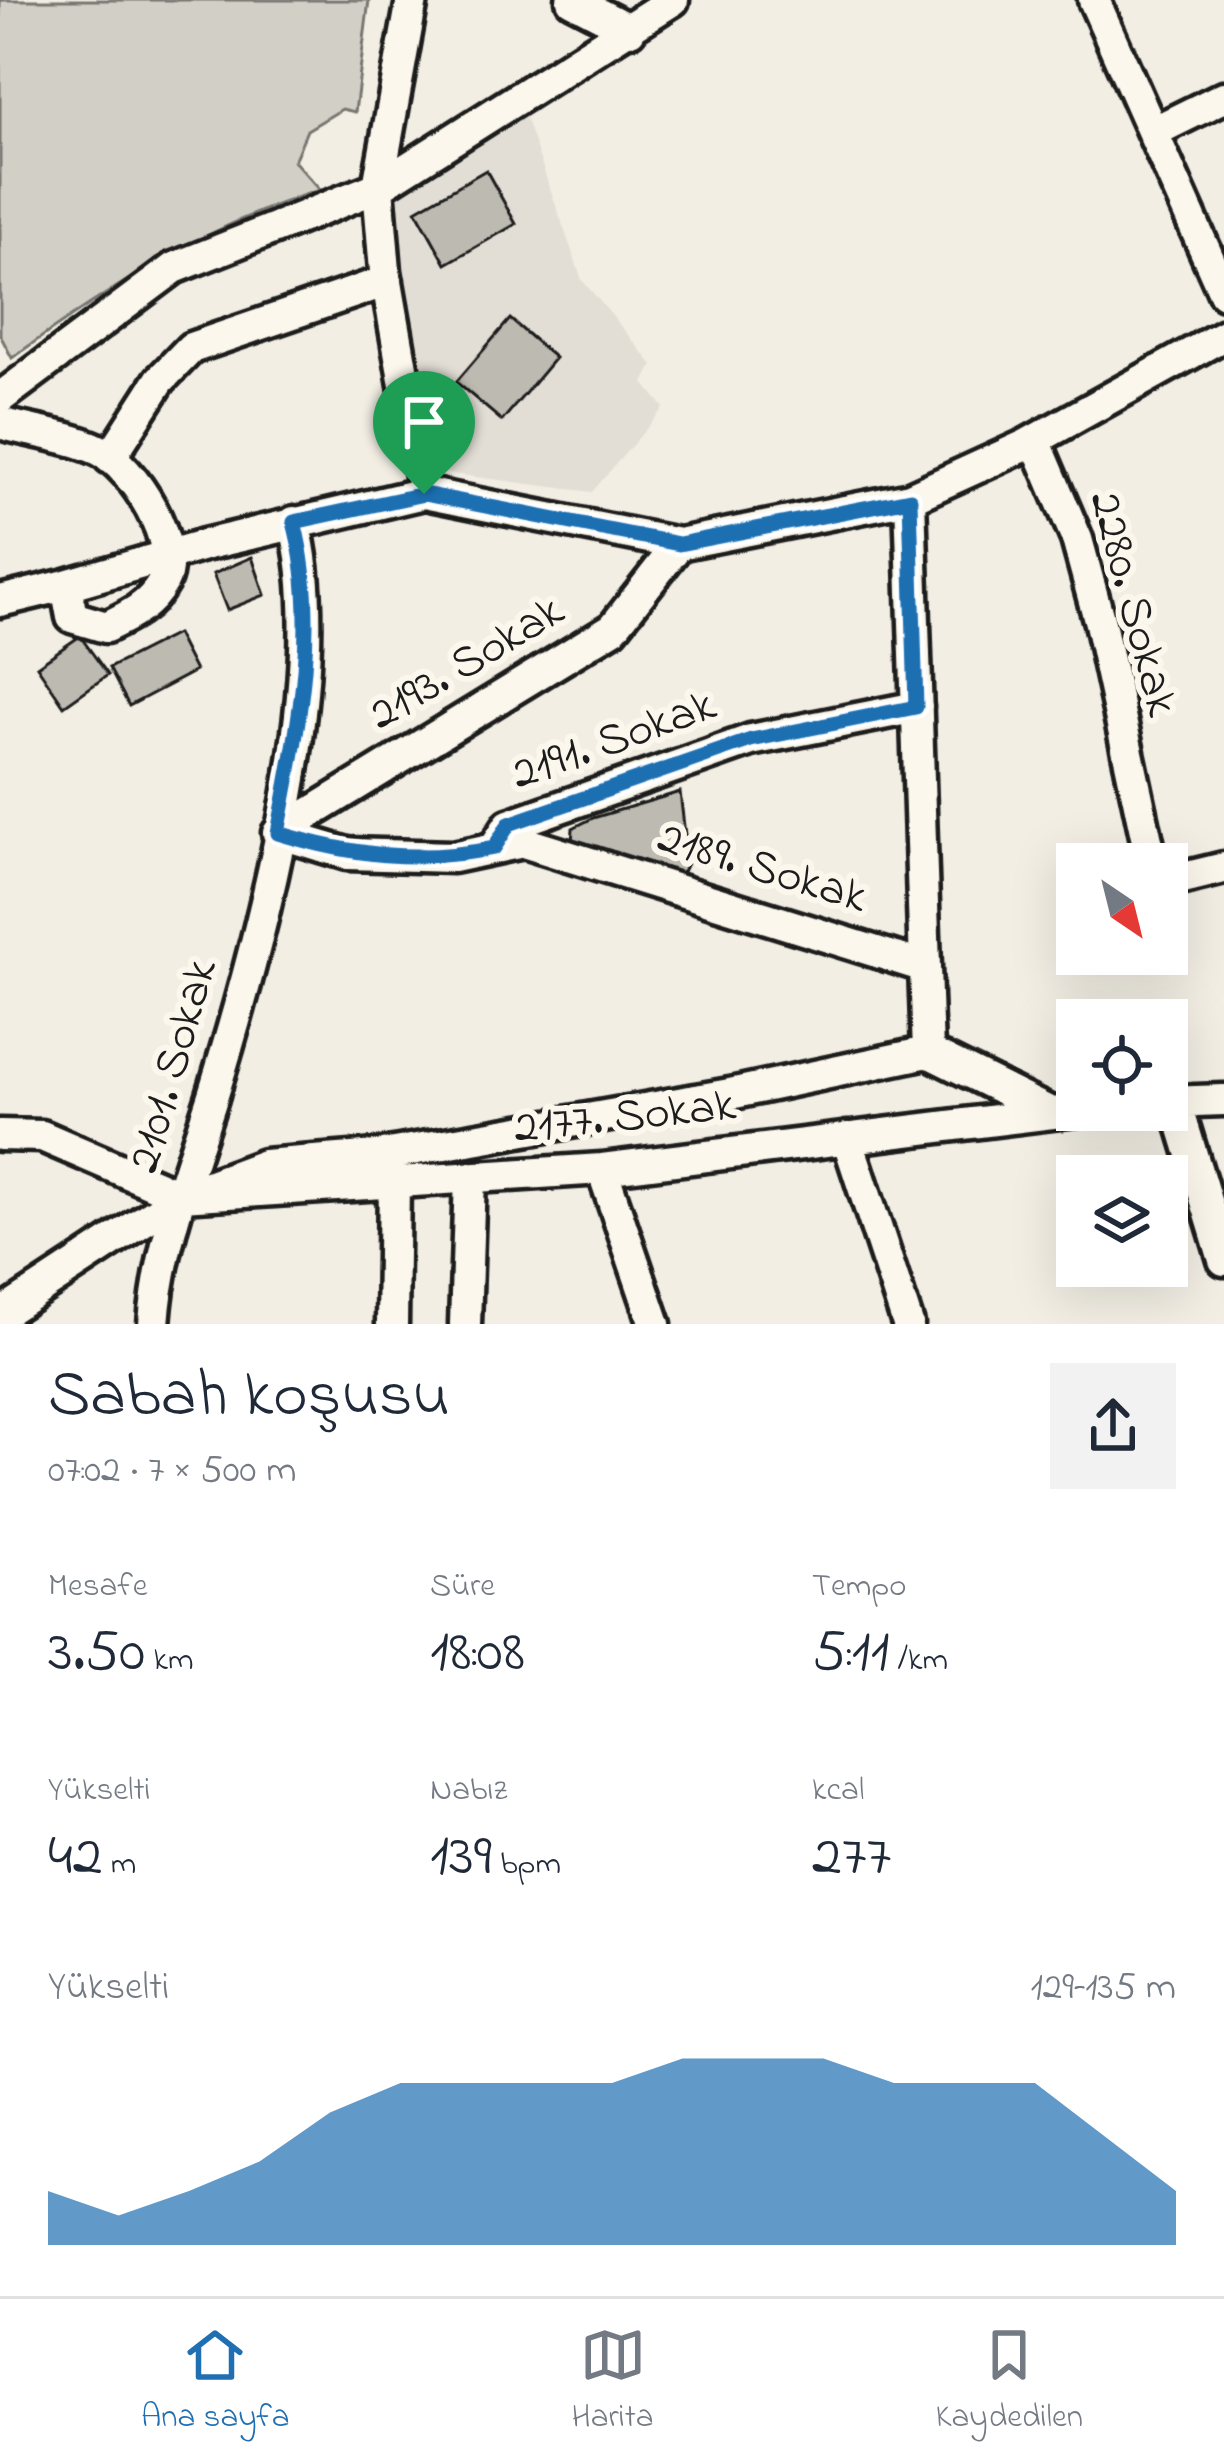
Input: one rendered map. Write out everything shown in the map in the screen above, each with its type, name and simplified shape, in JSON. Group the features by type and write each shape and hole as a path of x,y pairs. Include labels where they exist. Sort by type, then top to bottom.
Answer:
{"street":[{"path":"412,0 378,187 387,281 424,494"},
{"path":"572,0 630,30"},
{"path":"0,398 174,268 378,187 673,0"},
{"path":"1094,0 1224,293"},
{"path":"1153,132 1224,97"},
{"path":"110,458 160,380 191,348 387,281"},
{"path":"0,601 294,522 424,494 679,544 910,499 1035,440 1224,335"},
{"path":"0,423 100,450 140,483 168,555 164,580 141,610 106,627 72,617 66,585"},
{"name":"2280. Sokak","path":"1035,440 1077,539 1147,843"},
{"path":"910,499 928,1052"},
{"name":"2101. Sokak","path":"154,1324 181,1196 258,938 278,833 301,699 304,561 294,522"},
{"name":"2193. Sokak","path":"278,833 613,628 679,544"},
{"name":"2191. Sokak","path":"494,848 509,824 751,740 916,707"},
{"name":"2189. Sokak","path":"278,833 347,854 453,856 524,842 925,967"},
{"path":"1188,877 1224,868"},
{"path":"0,1315 181,1196 264,1165 377,1156 730,1094 928,1052 1056,1108"},
{"path":"1188,1101 1224,1100"},
{"name":"2177. Sokak","path":"181,1196 602,1169 1056,1112"},
{"path":"1181,1131 1224,1260"},
{"path":"0,1135 42,1136 181,1196"},
{"path":"848,1138 908,1324"},
{"path":"602,1169 655,1324"},
{"path":"465,1324 470,1178"},
{"path":"392,1324 394,1183"}],"shaded area":[{"path":"0,0 369,0 355,112 342,109 307,130 294,161 320,190 237,221 159,261 12,358 0,335"},
{"path":"525,117 582,280 653,365 644,383 664,408 592,492 429,471 391,194"}],"building":[{"path":"486,170 516,224 446,264 416,210"},
{"path":"510,319 555,358 502,421 456,382"},
{"path":"252,557 265,595 227,610 213,574"},
{"path":"176,634 195,671 129,706 109,668"},
{"path":"80,636 108,675 64,706 37,666"},
{"path":"680,792 688,861 681,876 572,843 573,828 593,818"}],"route":[{"path":"424,494 679,544 910,499 916,707 751,740 509,824 494,848 453,856 347,854 278,833 301,699 304,561 294,522 424,494"}]}
